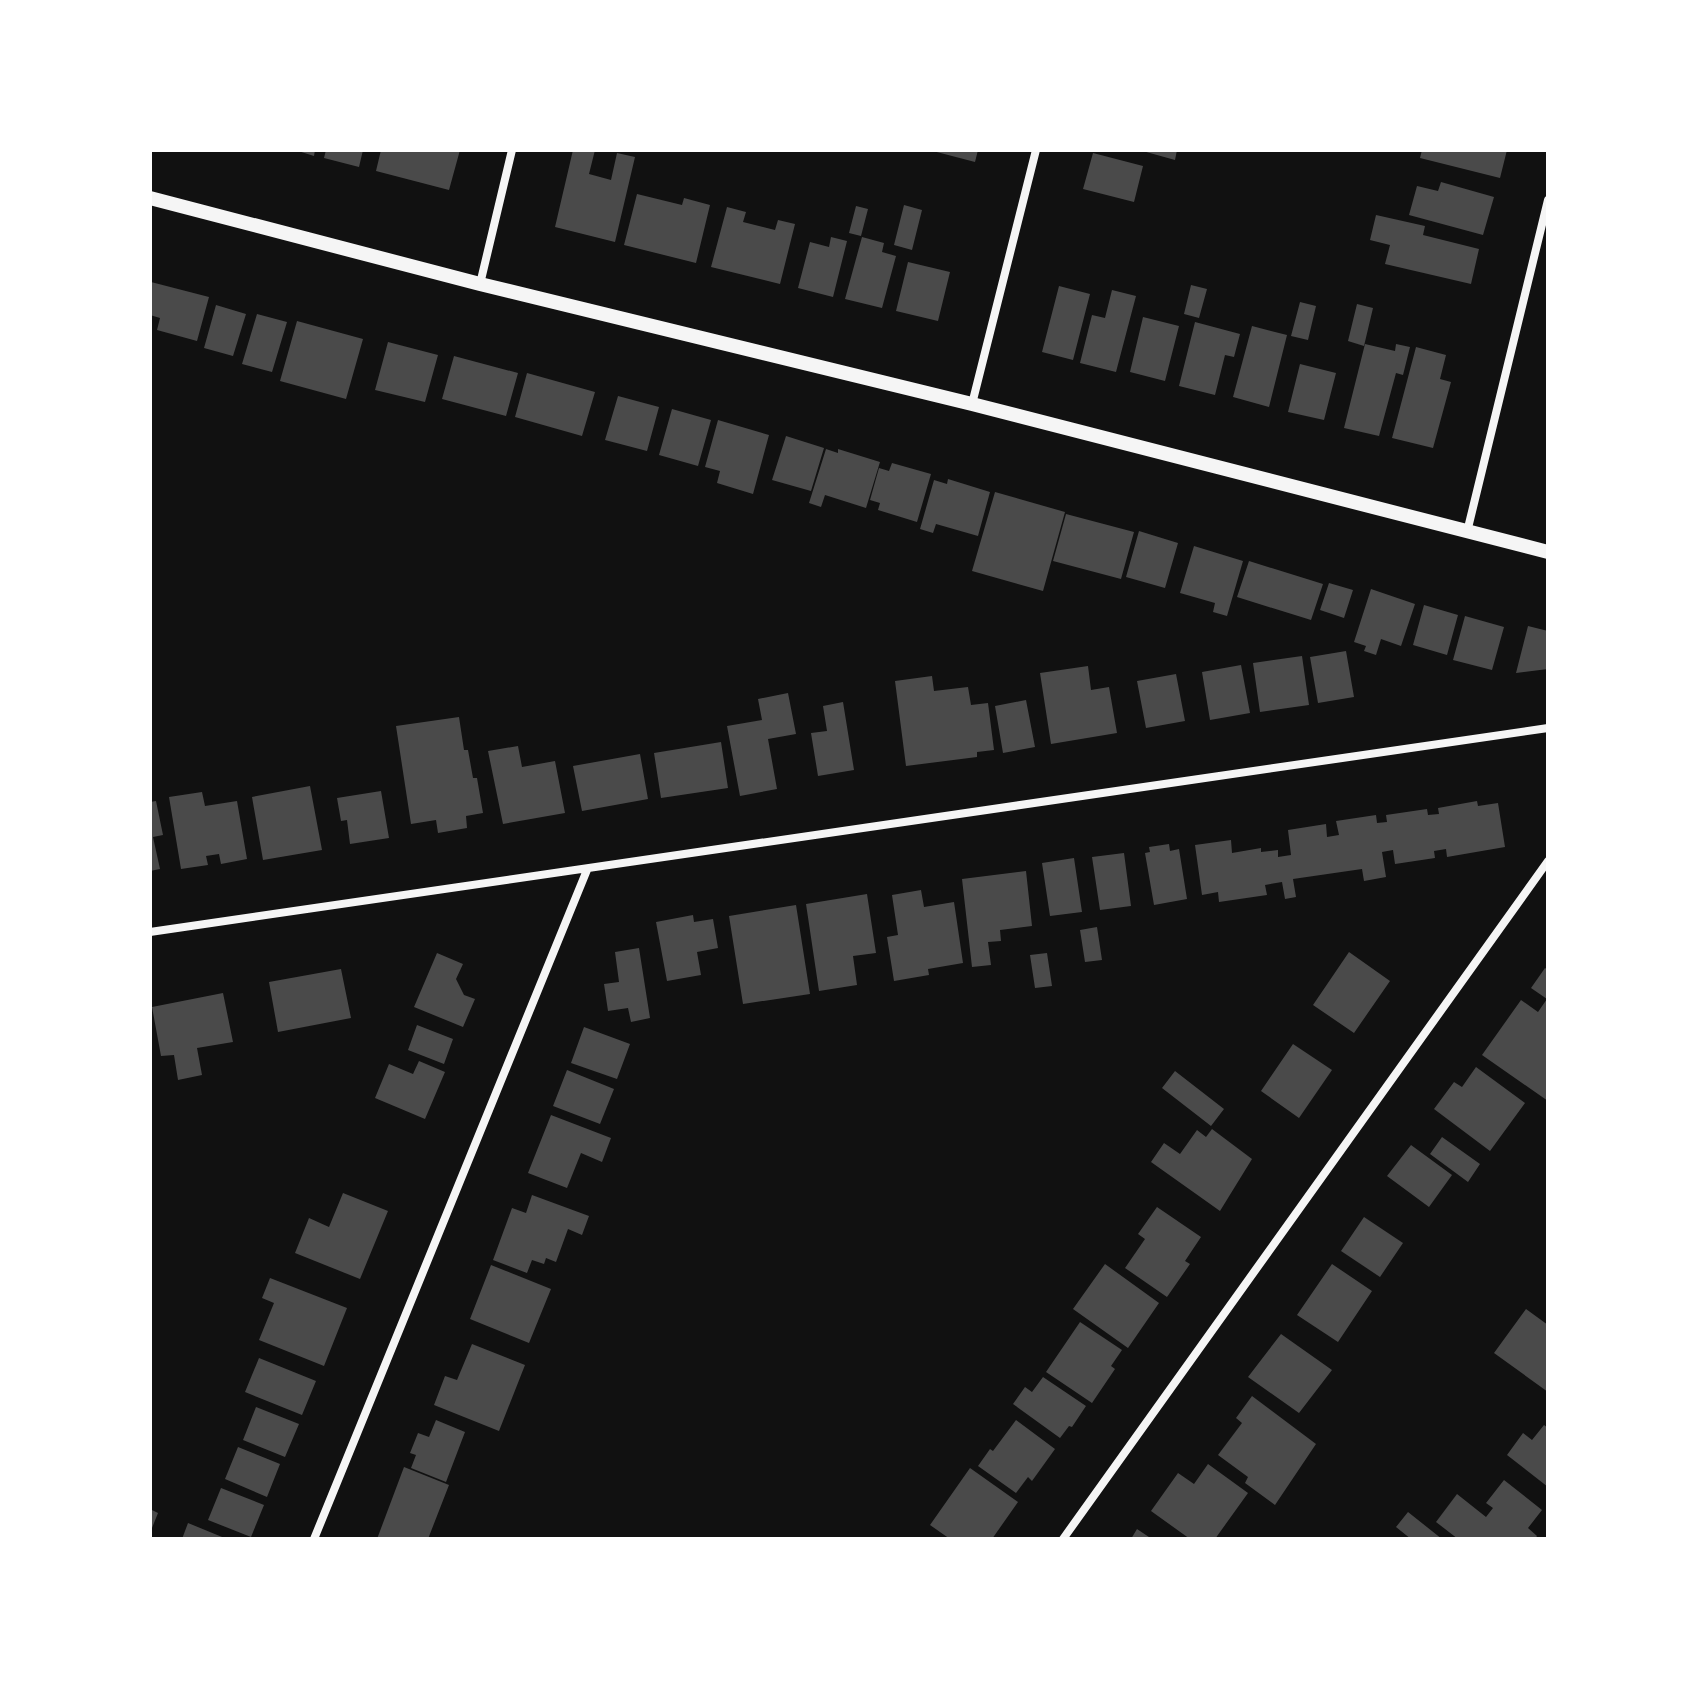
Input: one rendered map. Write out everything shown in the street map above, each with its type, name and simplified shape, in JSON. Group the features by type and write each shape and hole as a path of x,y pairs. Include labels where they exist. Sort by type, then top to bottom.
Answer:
{"street":[{"path":"480,284 512,150"},
{"path":"972,404 1036,150"},
{"path":"150,198 1548,552"},
{"path":"1467,532 1548,200"},
{"path":"150,932 1548,728"},
{"path":"1063,1539 1548,861"},
{"path":"314,1539 587,870"}],"building":[{"path":"295,150 315,150 314,156"},
{"path":"326,150 363,150 359,167 324,158"},
{"path":"381,150 460,150 449,190 376,171"},
{"path":"573,150 595,150 589,174 611,180 617,153 635,157 615,242 555,227"},
{"path":"929,150 978,150 975,162"},
{"path":"1139,150 1177,150 1175,160"},
{"path":"1422,150 1507,150 1500,178 1420,158"},
{"path":"1093,153 1143,166 1134,202 1083,189"},
{"path":"1441,182 1494,197 1483,235 1409,215 1417,186 1438,191"},
{"path":"637,194 682,205 684,198 710,205 696,263 624,245"},
{"path":"904,205 922,210 912,250 894,245"},
{"path":"856,206 868,209 861,236 849,233"},
{"path":"727,207 746,212 743,222 775,230 778,220 795,224 780,284 711,267"},
{"path":"1376,215 1425,226 1423,235 1479,249 1471,284 1385,264 1390,245 1370,240"},
{"path":"831,237 847,241 833,297 798,288 810,242 829,247"},
{"path":"862,237 884,243 882,252 896,256 882,308 845,299"},
{"path":"908,262 950,272 938,321 896,311"},
{"path":"151,282 209,297 197,341 157,330 160,318 150,315"},
{"path":"1191,285 1207,289 1199,318 1184,314"},
{"path":"1059,286 1090,294 1073,360 1042,352"},
{"path":"1112,290 1136,296 1116,372 1080,363 1092,315 1105,318"},
{"path":"1300,302 1316,306 1308,340 1291,336"},
{"path":"1357,304 1373,308 1364,346 1348,341"},
{"path":"216,305 246,314 233,356 204,348"},
{"path":"257,314 287,322 272,372 242,364"},
{"path":"1143,317 1179,326 1165,381 1130,372"},
{"path":"297,321 363,339 346,399 280,381"},
{"path":"1195,322 1240,334 1234,357 1225,355 1215,395 1179,386"},
{"path":"1252,326 1287,335 1269,407 1233,397"},
{"path":"388,342 438,355 425,402 375,390"},
{"path":"1365,344 1395,351 1396,344 1410,347 1403,375 1396,373 1379,436 1344,428"},
{"path":"1416,347 1446,355 1440,379 1451,382 1433,448 1392,438"},
{"path":"454,356 518,373 506,416 442,399"},
{"path":"1300,364 1336,373 1324,420 1288,412"},
{"path":"527,373 595,392 582,436 515,417"},
{"path":"618,396 659,407 647,451 605,440"},
{"path":"672,409 711,420 698,466 659,455"},
{"path":"718,420 769,435 753,494 717,483 720,471 705,467"},
{"path":"786,436 824,448 811,491 772,480"},
{"path":"826,449 838,453 838,449 880,462 866,508 825,495 821,507 809,503"},
{"path":"892,463 931,474 917,522 878,510 880,503 870,500 879,468 889,471"},
{"path":"948,479 990,492 978,536 936,524 933,533 920,529 934,480 947,484"},
{"path":"995,492 1065,512 1043,591 972,571"},
{"path":"1066,514 1134,532 1121,579 1053,561"},
{"path":"1139,531 1178,543 1165,588 1126,577"},
{"path":"1194,546 1243,561 1227,616 1213,612 1215,603 1180,593"},
{"path":"1249,561 1323,584 1311,620 1237,597"},
{"path":"1329,583 1353,590 1344,618 1320,610"},
{"path":"1371,589 1415,604 1401,646 1381,639 1376,655 1364,651 1366,646 1354,642"},
{"path":"1424,605 1458,615 1447,655 1413,645"},
{"path":"1465,616 1504,627 1492,670 1453,660"},
{"path":"1528,626 1548,631 1548,669 1516,673"},
{"path":"1346,651 1354,697 1318,703 1310,657"},
{"path":"1302,656 1309,705 1260,712 1253,663"},
{"path":"1241,665 1250,713 1210,720 1202,672"},
{"path":"1088,666 1091,690 1109,687 1117,733 1051,744 1040,673"},
{"path":"1176,674 1185,721 1146,728 1137,681"},
{"path":"932,676 934,691 968,687 971,705 988,703 994,750 977,752 977,757 906,766 895,681"},
{"path":"788,693 796,734 768,739 777,789 740,796 727,726 762,720 758,699"},
{"path":"1026,700 1035,747 1003,753 995,706"},
{"path":"843,702 854,770 818,776 811,733 827,731 823,706"},
{"path":"459,717 464,750 468,750 473,778 477,778 483,813 466,816 467,828 438,833 436,820 411,824 396,726"},
{"path":"721,742 728,788 661,798 654,753"},
{"path":"518,746 522,767 555,761 565,813 503,824 488,751"},
{"path":"640,754 648,799 582,811 573,766"},
{"path":"310,786 322,850 263,860 252,797"},
{"path":"381,791 389,838 350,844 347,820 341,821 337,798"},
{"path":"202,792 205,806 237,801 247,859 221,864 219,854 206,856 208,865 181,869 169,797"},
{"path":"156,801 163,835 153,837 160,869 150,871 150,802"},
{"path":"1477,801 1478,806 1498,803 1505,847 1447,857 1446,849 1434,851 1435,858 1395,864 1393,850 1382,852 1386,877 1364,881 1362,869 1293,879 1296,897 1285,899 1282,882 1265,885 1267,895 1219,902 1218,892 1202,895 1195,845 1231,840 1232,853 1261,848 1261,852 1278,850 1278,857 1291,855 1288,830 1326,824 1327,837 1339,835 1336,821 1376,815 1377,823 1387,822 1386,815 1427,809 1428,815 1439,814 1438,808"},
{"path":"1169,844 1170,851 1179,849 1187,899 1154,905 1145,853 1150,852 1149,847"},
{"path":"1124,853 1131,906 1100,910 1092,857"},
{"path":"1074,858 1082,912 1050,916 1042,863"},
{"path":"1026,871 1032,926 1000,930 1001,941 988,942 991,965 972,967 962,879"},
{"path":"921,890 924,907 954,902 963,963 928,969 929,975 894,981 887,937 898,935 892,895"},
{"path":"867,894 876,953 853,956 857,985 819,991 806,904"},
{"path":"796,905 810,994 743,1004 729,916"},
{"path":"693,915 694,922 713,919 718,948 697,952 701,975 667,981 656,922"},
{"path":"1097,927 1102,960 1085,962 1080,930"},
{"path":"639,948 650,1018 631,1022 628,1008 608,1011 604,984 619,982 615,952"},
{"path":"1349,952 1390,981 1354,1033 1313,1005"},
{"path":"437,953 463,964 456,979 464,995 475,999 463,1027 414,1007"},
{"path":"1047,953 1052,986 1035,988 1030,955"},
{"path":"1545,968 1548,970 1548,1101 1482,1055 1521,1000 1538,1012 1547,999 1531,988"},
{"path":"341,969 351,1018 278,1032 269,982"},
{"path":"223,993 233,1042 197,1048 202,1075 178,1080 174,1055 161,1056 152,1007"},
{"path":"417,1025 453,1039 444,1064 408,1050"},
{"path":"584,1027 630,1044 617,1079 571,1063"},
{"path":"1293,1044 1332,1070 1299,1118 1261,1091"},
{"path":"419,1061 445,1072 425,1119 375,1098 389,1064 413,1074"},
{"path":"1476,1067 1525,1103 1490,1151 1434,1109 1454,1082 1462,1087"},
{"path":"567,1070 614,1089 600,1124 553,1106"},
{"path":"1175,1071 1224,1109 1211,1126 1162,1088"},
{"path":"551,1115 611,1138 602,1162 581,1153 567,1188 528,1173"},
{"path":"1212,1129 1252,1159 1220,1211 1151,1162 1164,1143 1180,1154 1197,1130 1206,1137"},
{"path":"1442,1137 1480,1164 1468,1182 1430,1154"},
{"path":"1411,1145 1452,1175 1429,1207 1387,1176"},
{"path":"343,1193 388,1211 360,1279 295,1253 309,1218 329,1227"},
{"path":"532,1195 589,1216 582,1235 568,1229 556,1262 546,1258 544,1264 532,1260 527,1273 493,1260 512,1208 526,1213"},
{"path":"1157,1207 1201,1237 1185,1261 1190,1264 1167,1297 1125,1268 1145,1239 1138,1234"},
{"path":"1364,1217 1403,1243 1380,1277 1341,1251"},
{"path":"1105,1264 1159,1303 1128,1348 1073,1309"},
{"path":"1332,1264 1372,1291 1338,1342 1297,1315"},
{"path":"491,1265 551,1289 529,1343 470,1319"},
{"path":"270,1278 347,1308 324,1366 259,1340 274,1303 262,1298"},
{"path":"1526,1309 1548,1325 1548,1392 1494,1353"},
{"path":"1080,1322 1122,1350 1111,1366 1115,1369 1092,1403 1046,1372"},
{"path":"1281,1334 1332,1370 1299,1413 1248,1377"},
{"path":"472,1344 525,1365 499,1431 434,1405 445,1376 457,1380"},
{"path":"259,1358 316,1381 302,1415 245,1392"},
{"path":"1043,1377 1086,1406 1060,1438 1013,1404 1025,1387 1032,1392"},
{"path":"1252,1396 1316,1444 1275,1505 1245,1483 1248,1477 1218,1455 1242,1423 1236,1418"},
{"path":"256,1407 299,1424 285,1457 243,1440"},
{"path":"436,1420 465,1432 446,1482 411,1468 416,1455 410,1453 418,1433 429,1437"},
{"path":"1016,1420 1055,1449 1032,1481 1028,1477 1016,1493 978,1466"},
{"path":"1544,1425 1548,1428 1548,1487 1507,1455 1523,1433 1532,1440"},
{"path":"238,1447 280,1464 267,1497 225,1479"},
{"path":"1208,1464 1248,1493 1215,1539 1190,1539 1151,1511 1178,1473 1194,1484"},
{"path":"404,1467 449,1485 428,1539 377,1539"},
{"path":"970,1468 1018,1502 992,1539 950,1539 930,1525"},
{"path":"1504,1480 1542,1510 1528,1528 1537,1536 1535,1539 1458,1539 1436,1522 1457,1494 1486,1517 1493,1508 1486,1503"},
{"path":"221,1488 264,1505 251,1537 208,1520"},
{"path":"150,1509 158,1513 150,1533"},
{"path":"1408,1512 1442,1539 1411,1539 1396,1527"},
{"path":"188,1523 227,1539 182,1539"},
{"path":"1137,1529 1152,1539 1131,1539"}]}
